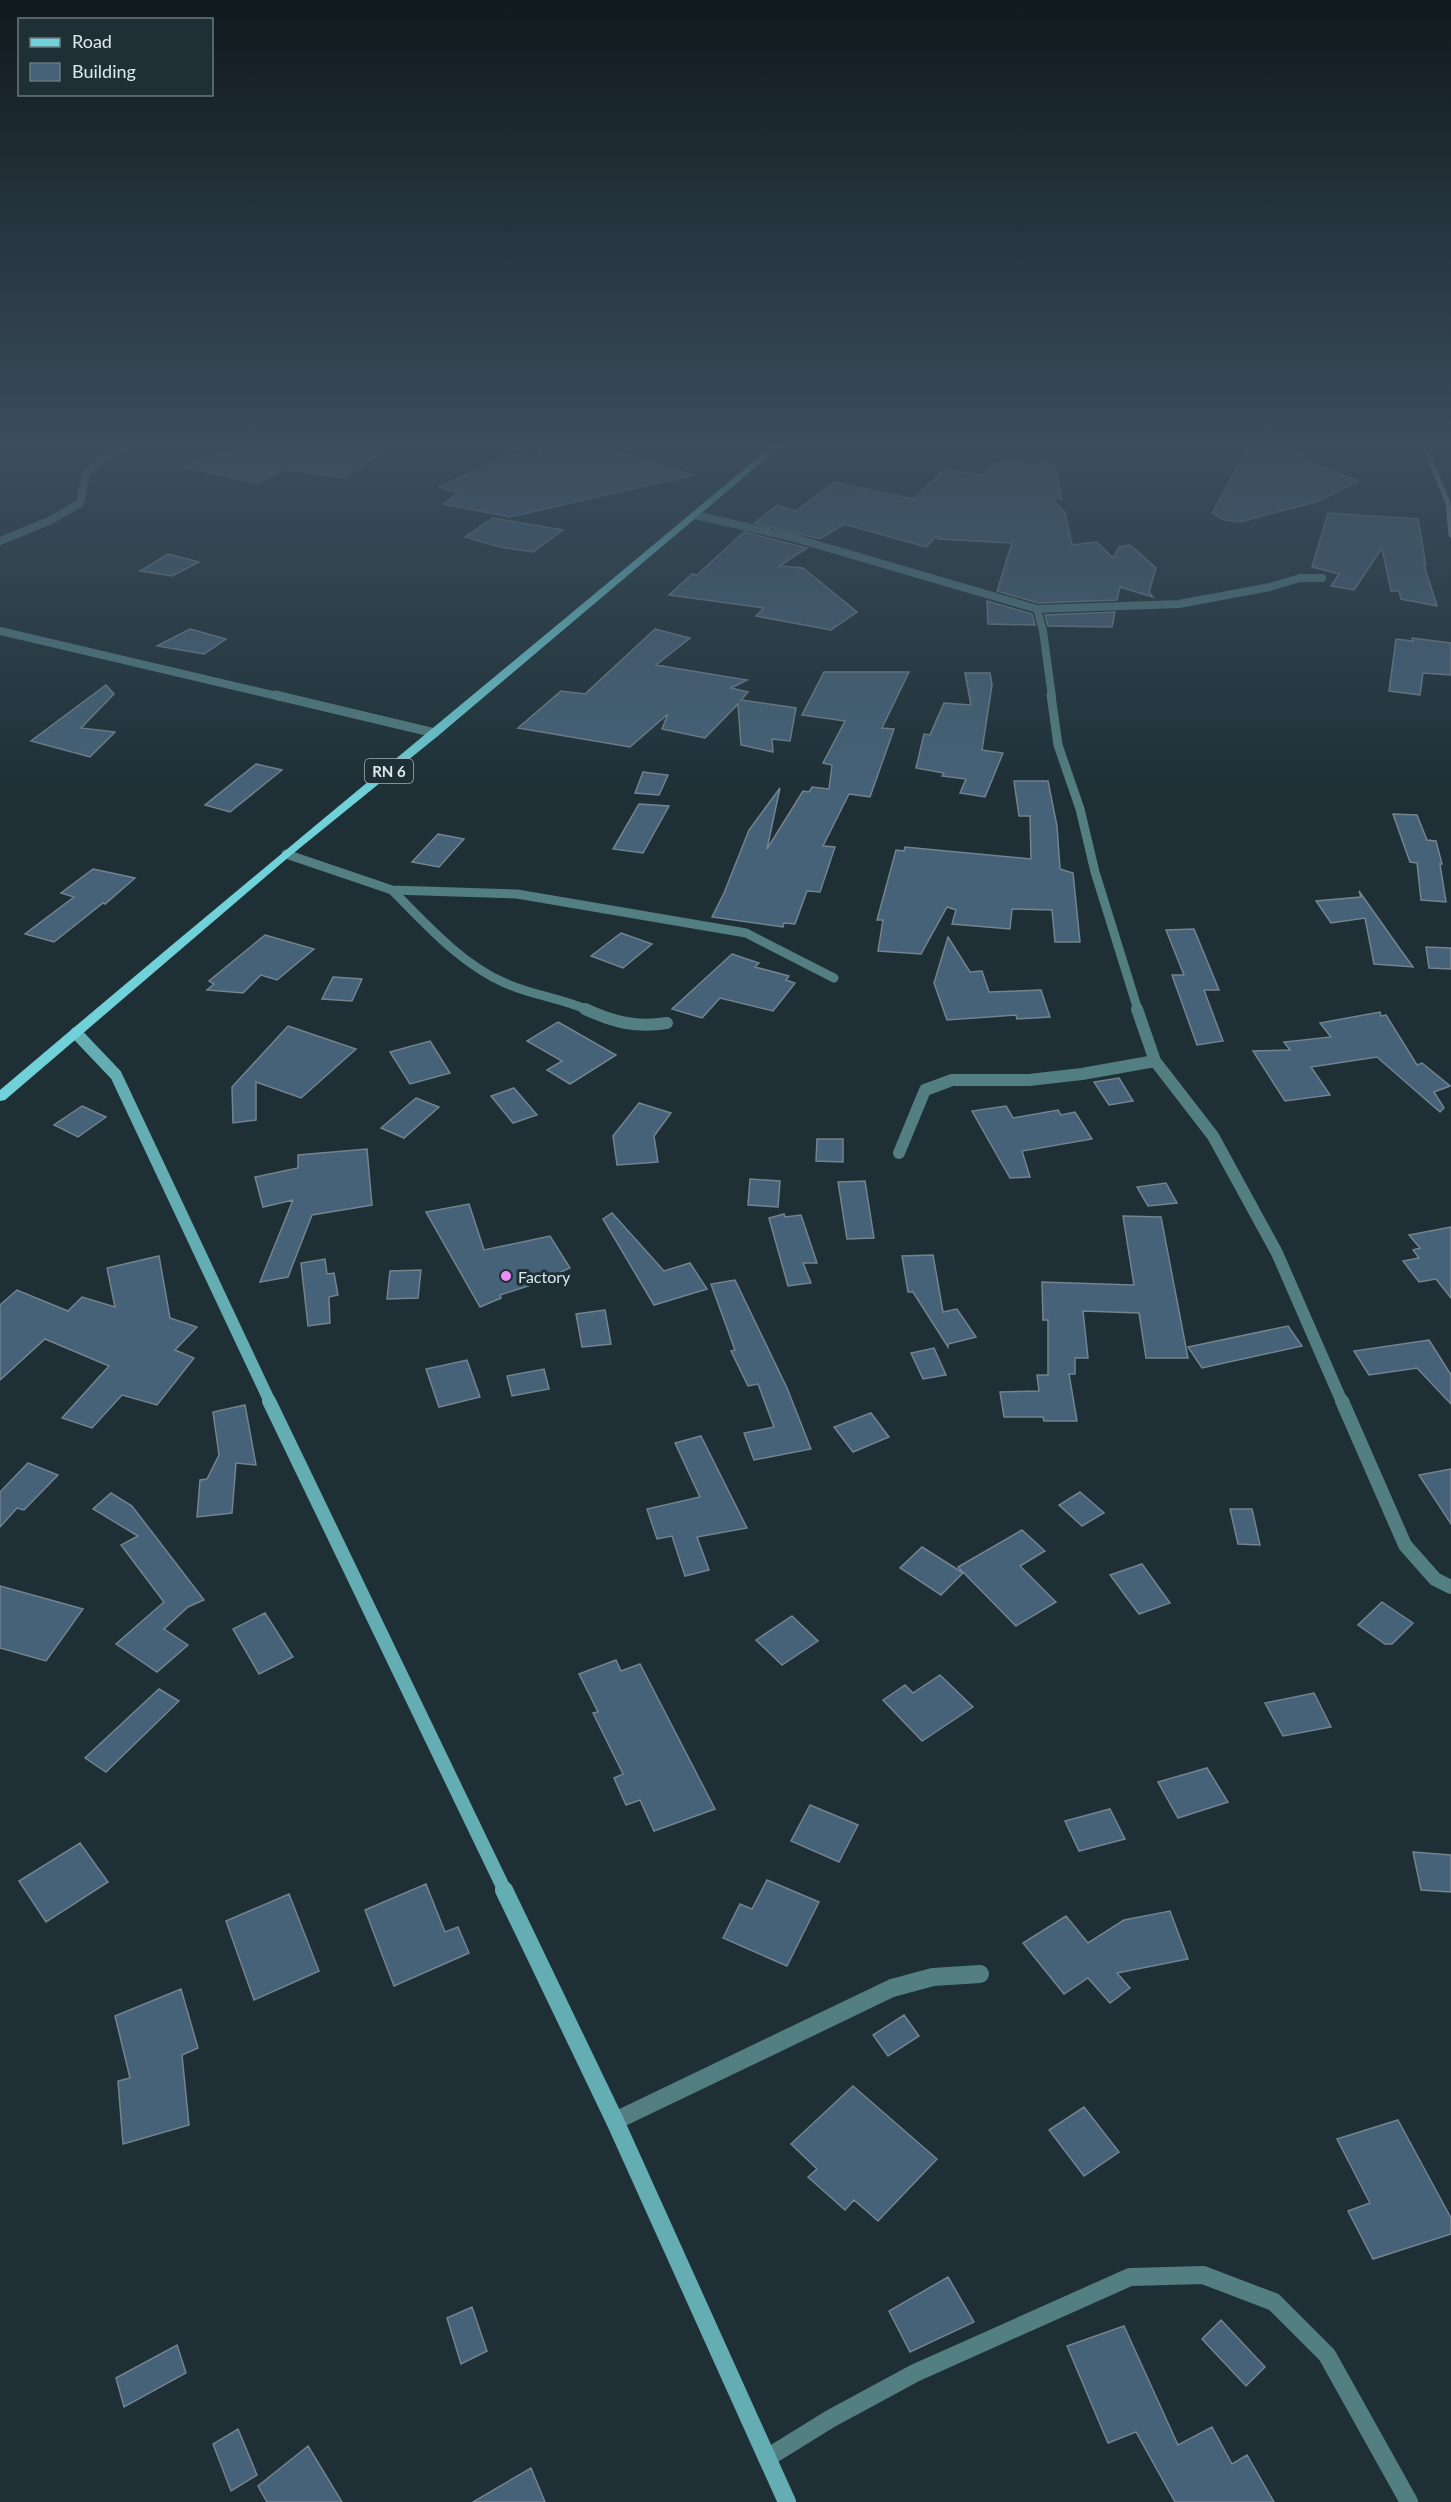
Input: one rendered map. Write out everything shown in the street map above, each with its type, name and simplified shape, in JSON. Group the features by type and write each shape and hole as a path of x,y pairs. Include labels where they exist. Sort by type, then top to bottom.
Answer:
{"main road":[{"name":"RN 6","path":"0,1097 286,854 639,562"}],"street":[{"path":"876,562 1037,609 1179,604 1300,578 1322,578"},
{"path":"1037,609 1043,631 1058,745 1080,809 1095,872 1122,963 1155,1061 1213,1136 1277,1253 1406,1545 1435,1579 1451,1587"},
{"path":"0,631 435,733"},
{"path":"286,854 392,890 456,890 517,894 746,933 834,978"},
{"path":"392,890 439,937 504,983 566,1001 606,1020 654,1026 667,1023"},
{"path":"76,1033 116,1075 316,1500 615,2121 787,2502"},
{"path":"899,1153 925,1090 952,1080 1029,1080 1082,1074 1155,1061"},
{"path":"615,2121 892,1988 933,1977 980,1974"},
{"path":"767,2458 830,2418 915,2373 1130,2277 1203,2275 1274,2302 1327,2355 1409,2502"}],"building":[{"path":"155,562 199,562 172,576 140,571"},
{"path":"711,562 786,562 779,566 803,568 857,612 831,630 756,616 764,608 669,595 692,574 697,575"},
{"path":"1006,562 1149,562 1156,568 1149,592 1153,597 1120,587 1117,600 1038,603 997,591"},
{"path":"1314,562 1373,562 1354,590 1331,586 1339,574 1312,567"},
{"path":"1385,562 1425,562 1426,565 1424,565 1437,606 1401,599 1399,591 1391,591"},
{"path":"987,601 1032,614 1035,625 988,624"},
{"path":"1115,612 1112,627 1048,626 1045,615"},
{"path":"190,629 226,639 204,654 157,646"},
{"path":"655,629 690,638 656,665 747,680 731,688 748,692 741,700 796,708 790,741 772,739 773,752 741,745 738,704 705,738 662,729 668,714 630,747 518,728 561,691 585,694"},
{"path":"1412,638 1451,643 1451,675 1423,673 1420,695 1389,691 1396,639 1413,641"},
{"path":"824,672 909,672 882,728 894,729 870,797 849,794 823,846 835,847 820,892 807,891 795,924 784,923 783,927 712,917 749,830 780,788 767,849 803,791 809,792 812,787 829,789 832,765 823,763 845,721 802,715"},
{"path":"965,673 990,673 992,685 982,750 1003,753 985,797 960,793 966,779 942,776 944,773 916,768 924,734 930,735 944,703 971,705"},
{"path":"106,685 114,694 81,728 115,732 90,757 31,741"},
{"path":"256,764 282,770 230,812 205,805"},
{"path":"643,772 668,775 659,795 635,793"},
{"path":"1014,781 1048,781 1057,826 1060,869 1073,873 1080,942 1055,942 1052,910 1012,909 1010,929 952,924 956,910 947,907 921,954 878,951 883,920 877,920 896,850 904,851 905,847 1031,859 1030,816 1019,816"},
{"path":"639,804 669,806 643,853 613,849"},
{"path":"1393,814 1417,815 1427,840 1436,841 1442,864 1440,864 1446,902 1421,900 1417,863 1410,862"},
{"path":"438,834 464,839 439,867 412,862"},
{"path":"93,869 135,878 105,904 103,903 54,942 25,934 74,897 61,893"},
{"path":"1359,891 1413,967 1374,964 1365,918 1331,923 1316,901 1361,897"},
{"path":"1194,929 1219,990 1204,990 1223,1041 1197,1045 1172,975 1184,975 1166,930"},
{"path":"621,933 652,944 623,968 591,956"},
{"path":"265,935 314,949 277,980 261,975 243,993 207,990 214,984 209,981"},
{"path":"948,937 970,972 982,971 989,992 1041,990 1050,1017 1017,1019 1016,1015 947,1020 934,983"},
{"path":"1426,947 1451,948 1451,969 1429,968"},
{"path":"732,954 759,963 755,967 789,976 786,980 795,983 773,1011 720,998 702,1018 672,1009"},
{"path":"333,977 362,979 352,1001 322,999"},
{"path":"1380,1012 1381,1016 1386,1015 1417,1065 1422,1063 1450,1086 1434,1092 1444,1108 1440,1112 1377,1057 1311,1067 1330,1095 1285,1101 1253,1051 1290,1050 1284,1042 1331,1037 1320,1023"},
{"path":"558,1022 616,1055 570,1084 547,1070 562,1061 527,1041"},
{"path":"288,1026 356,1049 301,1098 256,1082 256,1120 233,1123 232,1087"},
{"path":"430,1041 450,1073 410,1084 390,1052"},
{"path":"1119,1078 1133,1101 1109,1105 1094,1082"},
{"path":"514,1088 537,1115 513,1123 491,1096"},
{"path":"416,1098 439,1107 404,1138 381,1128"},
{"path":"639,1103 671,1113 654,1136 658,1162 617,1165 613,1136"},
{"path":"82,1106 106,1117 78,1137 54,1125"},
{"path":"1006,1106 1013,1118 1058,1110 1061,1115 1075,1112 1092,1139 1022,1151 1030,1177 1010,1178 972,1111"},
{"path":"817,1139 843,1139 843,1162 816,1161"},
{"path":"367,1149 372,1205 312,1215 288,1277 260,1282 293,1200 263,1207 255,1177 298,1168 298,1155"},
{"path":"750,1179 780,1181 778,1207 748,1205"},
{"path":"865,1181 874,1238 847,1239 838,1182"},
{"path":"1166,1183 1177,1203 1148,1206 1137,1187"},
{"name":"Factory","path":"469,1204 484,1250 550,1236 570,1268 531,1285 500,1295 501,1298 480,1307 426,1212"},
{"path":"612,1213 664,1271 690,1263 707,1289 654,1305 603,1219"},
{"path":"784,1214 785,1217 801,1215 817,1263 803,1263 811,1283 788,1286 769,1218"},
{"path":"1123,1216 1161,1217 1188,1358 1146,1358 1139,1313 1083,1311 1088,1358 1075,1358 1075,1374 1069,1374 1077,1421 1044,1421 1043,1417 1004,1417 1000,1392 1039,1391 1037,1375 1048,1375 1048,1320 1043,1320 1042,1282 1134,1285"},
{"path":"1451,1227 1451,1298 1436,1279 1419,1282 1403,1261 1419,1258 1413,1250 1420,1248 1409,1235"},
{"path":"933,1255 943,1312 957,1309 976,1337 948,1344 948,1347 913,1292 908,1292 902,1256"},
{"path":"159,1256 170,1318 197,1327 175,1350 194,1358 157,1405 122,1395 92,1428 62,1418 109,1366 45,1339 0,1380 0,1305 17,1290 68,1311 82,1297 115,1307 107,1268"},
{"path":"325,1259 327,1274 334,1273 338,1295 329,1297 330,1323 308,1326 301,1263"},
{"path":"421,1270 418,1298 387,1299 390,1271"},
{"path":"735,1280 787,1388 811,1449 754,1460 744,1433 774,1427 758,1384 748,1386 731,1351 735,1350 711,1284"},
{"path":"605,1310 611,1344 582,1347 576,1314"},
{"path":"1288,1326 1302,1346 1202,1368 1188,1347"},
{"path":"1429,1340 1451,1375 1451,1404 1417,1368 1369,1375 1354,1351"},
{"path":"934,1348 946,1375 923,1379 911,1353"},
{"path":"467,1360 480,1397 439,1407 426,1369"},
{"path":"544,1369 549,1389 512,1396 507,1376"},
{"path":"245,1405 256,1465 236,1463 232,1513 197,1517 200,1480 207,1479 219,1455 213,1412"},
{"path":"871,1413 889,1437 853,1452 834,1427"},
{"path":"701,1436 747,1528 697,1537 709,1570 685,1576 672,1536 657,1539 647,1509 700,1497 675,1443"},
{"path":"28,1463 58,1475 24,1510 17,1508 0,1527 0,1492"},
{"path":"1451,1469 1451,1524 1419,1475"},
{"path":"1080,1492 1104,1513 1082,1526 1059,1505"},
{"path":"111,1493 132,1506 204,1600 188,1607 164,1629 188,1645 157,1672 116,1644 164,1602 121,1545 138,1536 93,1509"},
{"path":"1230,1509 1252,1509 1260,1545 1238,1544"},
{"path":"1022,1530 1045,1551 1020,1566 1056,1602 1016,1626 958,1567"},
{"path":"922,1547 963,1573 941,1595 900,1568"},
{"path":"1142,1564 1170,1603 1139,1614 1110,1575"},
{"path":"0,1586 83,1609 46,1661 0,1648"},
{"path":"1382,1602 1413,1623 1392,1644 1385,1644 1358,1625"},
{"path":"265,1613 293,1657 259,1674 233,1629"},
{"path":"792,1616 818,1641 782,1665 756,1640"},
{"path":"616,1660 621,1671 640,1664 715,1809 654,1831 640,1800 626,1805 614,1778 623,1774 593,1713 598,1712 579,1674"},
{"path":"940,1675 973,1707 922,1741 883,1700 905,1685 913,1693"},
{"path":"159,1689 179,1701 106,1772 85,1758"},
{"path":"1314,1693 1331,1727 1283,1736 1265,1703"},
{"path":"1207,1768 1228,1802 1178,1818 1158,1782"},
{"path":"810,1805 858,1825 839,1862 791,1841"},
{"path":"1110,1809 1125,1839 1079,1851 1065,1821"},
{"path":"80,1843 108,1882 46,1922 19,1881"},
{"path":"1413,1852 1451,1855 1451,1892 1421,1890"},
{"path":"767,1880 819,1902 787,1966 723,1938 740,1904 752,1909"},
{"path":"426,1884 445,1932 458,1927 469,1953 394,1986 365,1910"},
{"path":"289,1894 319,1971 254,2000 226,1921"},
{"path":"1170,1911 1188,1959 1117,1973 1130,1988 1110,2003 1088,1978 1064,1994 1023,1943 1066,1916 1088,1943 1124,1920"},
{"path":"181,1989 198,2048 182,2055 189,2125 123,2144 118,2081 130,2078 115,2016"},
{"path":"904,2015 919,2036 888,2056 873,2035"},
{"path":"853,2086 937,2159 878,2221 854,2200 845,2210 808,2177 817,2169 791,2144"},
{"path":"1084,2107 1119,2152 1084,2176 1049,2130"},
{"path":"1398,2120 1451,2218 1451,2234 1373,2259 1348,2211 1370,2203 1337,2139"},
{"path":"948,2277 974,2322 910,2352 889,2311"},
{"path":"472,2307 487,2351 461,2364 447,2318"},
{"path":"1221,2320 1265,2367 1246,2386 1202,2339"},
{"path":"1124,2326 1178,2445 1212,2427 1232,2464 1247,2455 1274,2502 1175,2502 1136,2432 1108,2443 1067,2346"},
{"path":"177,2345 186,2373 124,2407 116,2378"},
{"path":"238,2429 257,2475 231,2491 213,2444"},
{"path":"308,2446 342,2502 267,2502 258,2486"},
{"path":"531,2468 545,2502 473,2502"}],"place":[{"name":"Factory","path":"506,1276"}]}
